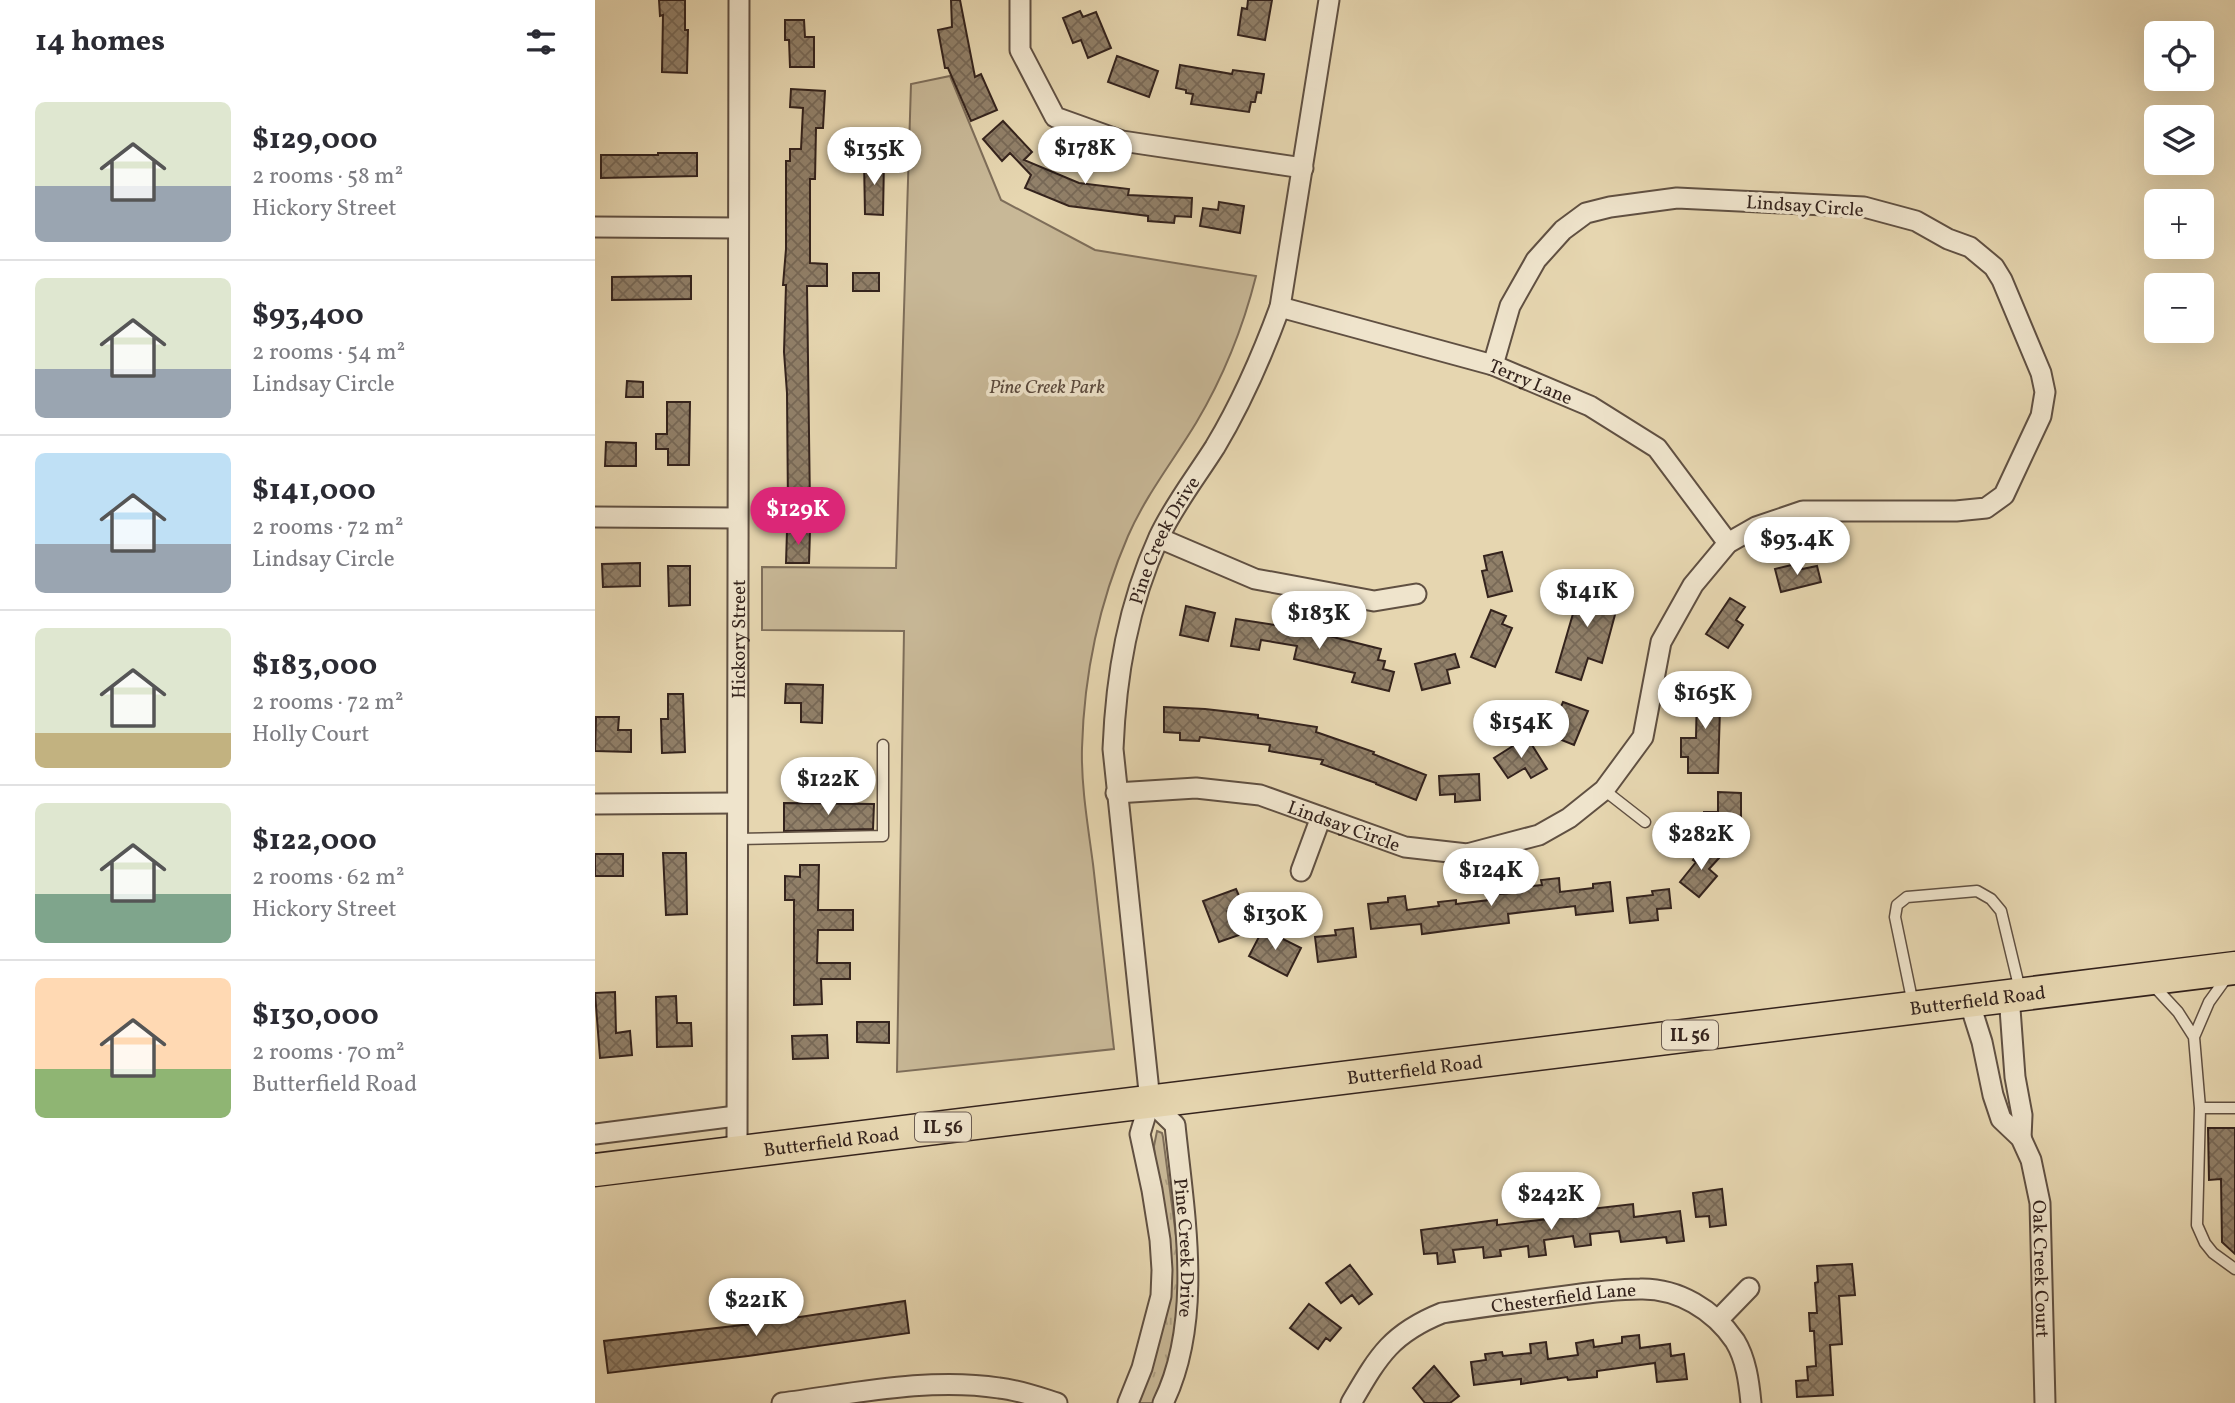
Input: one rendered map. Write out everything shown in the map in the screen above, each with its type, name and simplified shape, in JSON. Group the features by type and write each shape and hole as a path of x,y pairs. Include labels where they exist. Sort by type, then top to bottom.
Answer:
{"main road":[{"name":"Butterfield Road","path":"595,1170 2234,968"}],"street":[{"name":"Hickory Street","path":"737,1152 739,0"},
{"path":"1020,0 1020,50 1055,117 1122,141 1303,168"},
{"name":"Pine Creek Drive","path":"1128,1403 1142,1368 1161,1296 1163,1270 1152,1190 1140,1135 1150,1101 1116,793 1113,748 1120,658 1130,615 1159,538 1177,503 1214,448 1248,388 1280,307 1329,0"},
{"name":"Lindsay Circle","path":"1116,793 1196,788 1260,795 1405,847 1467,854 1539,835 1569,818 1604,790 1643,737 1661,642 1693,586 1728,543 1756,527 1803,511 1979,510 1995,503 2004,495 2041,416 2045,392 2031,346 2002,280 1986,258 1970,247 1948,239 1916,221 1864,207 1677,198 1609,207 1586,213 1563,230 1536,261 1510,306 1493,365"},
{"path":"595,227 738,228"},
{"name":"Terry Lane","path":"1280,307 1493,365 1591,406 1657,448 1728,543"},
{"path":"595,517 737,518"},
{"path":"1159,538 1255,579 1374,601 1416,594"},
{"path":"595,804 736,803"},
{"path":"1301,871 1321,817"},
{"name":"Oak Creek Court","path":"2015,995 2015,1077 2022,1115 2021,1138"},
{"name":"Oak Creek Court","path":"1969,1001 2001,1119 2021,1138 2031,1160 2041,1203 2045,1403"},
{"name":"Pine Creek Drive","path":"1150,1101 1175,1125 1189,1275 1179,1353 1163,1403"},
{"path":"595,1134 736,1116"},
{"path":"1718,1320 1749,1288"},
{"name":"Chesterfield Lane","path":"1351,1403 1379,1356 1394,1339 1418,1322 1442,1313 1602,1291 1642,1289 1685,1298 1718,1320 1736,1343 1748,1377 1751,1403"},
{"path":"782,1403 912,1387 961,1385 999,1388 1057,1403"}],"lane":[{"path":"736,839 883,836 883,745"},
{"path":"1604,790 1645,822"},
{"path":"1914,1008 1895,917 1897,905 1907,897 1977,891 1991,899 2001,911 2015,995"},
{"path":"2234,968 2209,1002 2195,1038 2200,1108 2197,1225 2213,1253 2235,1269"},
{"path":"2147,978 2178,1012 2195,1038"},
{"path":"2200,1108 2235,1108"}],"green space":[{"name":"Pine Creek Park","path":"950,76 1001,200 1095,250 1256,276 1239,333 1224,370 1196,423 1143,506 1128,536 1101,613 1090,667 1083,721 1083,777 1114,1049 897,1072 904,631 762,630 762,567 896,568 911,84"},
{"path":"1157,1131 1162,1133 1163,1137 1181,1274 1171,1359 1155,1403 1135,1403 1156,1350 1165,1316 1154,1146"}],"building":[{"path":"659,0 685,0 685,30 688,30 687,73 662,72 663,15 660,16"},
{"path":"951,0 960,0 975,77 981,74 997,110 971,121 948,68 945,68 938,30 952,27"},
{"path":"1248,0 1272,0 1265,40 1238,35 1242,8 1247,9"},
{"path":"1080,11 1083,17 1096,12 1111,48 1088,58 1081,40 1073,43 1063,18"},
{"path":"785,20 804,20 805,37 814,37 814,67 790,67 789,40 785,40"},
{"path":"1117,56 1158,71 1149,97 1108,82"},
{"path":"1180,65 1232,74 1233,70 1264,74 1261,93 1257,92 1249,112 1191,104 1193,94 1176,88"},
{"path":"791,89 825,91 823,128 816,128 815,179 810,179 810,263 827,264 827,286 807,286 810,507 788,507 784,352 786,285 783,285 786,249 786,161 790,161 790,149 801,149 803,108 790,107"},
{"path":"1003,121 1032,152 1024,160 1079,183 1129,189 1128,195 1192,198 1191,217 1175,216 1174,223 1148,221 1148,216 1069,206 1025,188 1031,175 1010,153 1002,161 983,139"},
{"path":"697,153 697,176 601,178 601,155"},
{"path":"864,160 884,160 883,215 865,214"},
{"path":"1219,202 1244,206 1240,233 1200,226 1203,208 1218,210"},
{"path":"853,273 879,273 879,291 853,291"},
{"path":"691,276 691,299 612,300 612,277"},
{"path":"627,381 643,382 643,397 626,397"},
{"path":"667,402 690,402 689,465 668,465 668,449 656,449 656,434 667,434"},
{"path":"606,442 636,443 636,466 605,466"},
{"path":"787,531 810,531 809,563 786,563"},
{"path":"1502,552 1512,591 1488,597 1482,571 1487,570 1484,556"},
{"path":"640,563 640,586 603,587 602,564"},
{"path":"1800,563 1802,569 1817,566 1821,582 1781,592 1775,569"},
{"path":"668,566 690,566 690,605 669,606"},
{"path":"1584,576 1611,584 1604,608 1616,611 1602,663 1588,658 1581,680 1556,672"},
{"path":"1730,598 1745,607 1736,620 1743,625 1728,648 1706,634"},
{"path":"1186,606 1215,613 1208,641 1180,635"},
{"path":"1491,610 1506,616 1502,624 1512,628 1495,667 1471,657"},
{"path":"1236,619 1301,629 1381,649 1378,660 1385,661 1383,669 1394,672 1389,691 1352,682 1355,673 1294,659 1297,646 1261,640 1259,650 1231,646"},
{"path":"1455,654 1459,667 1447,670 1450,683 1422,690 1415,664"},
{"path":"1705,677 1721,677 1718,773 1688,773 1688,757 1681,757 1681,738 1696,738 1697,691 1704,692"},
{"path":"786,684 823,685 822,723 801,722 801,703 785,703"},
{"path":"668,694 683,694 685,752 662,753 661,719 668,719"},
{"path":"1563,702 1588,711 1574,745 1549,735"},
{"path":"1164,707 1258,715 1258,718 1317,727 1316,732 1374,752 1373,754 1426,775 1416,800 1321,764 1323,760 1269,751 1270,745 1200,737 1199,741 1180,740 1180,733 1164,732"},
{"path":"596,717 619,717 618,730 631,730 631,752 595,751"},
{"path":"1527,737 1547,769 1531,778 1525,768 1508,778 1494,758"},
{"path":"1479,774 1480,800 1455,802 1455,794 1440,795 1439,776"},
{"path":"1718,792 1741,793 1741,830 1703,830 1704,812 1718,812"},
{"path":"784,803 874,804 873,829 784,831"},
{"path":"1704,846 1719,858 1709,869 1717,876 1699,897 1680,882 1696,862 1693,860"},
{"path":"663,853 686,853 687,914 666,915"},
{"path":"595,854 623,854 623,876 595,876"},
{"path":"800,865 819,865 818,910 853,910 853,930 818,930 817,963 850,963 850,979 821,979 822,1004 794,1005 794,900 785,900 785,876 800,877"},
{"path":"1559,878 1560,892 1593,888 1593,884 1610,882 1613,911 1576,915 1575,906 1508,914 1509,923 1422,934 1421,924 1371,929 1368,904 1388,902 1388,898 1405,896 1407,910 1439,906 1438,902 1456,900 1456,904 1489,900 1489,895 1522,892 1521,887 1542,885 1541,880"},
{"path":"1236,889 1243,905 1228,911 1239,916 1245,933 1219,942 1203,901"},
{"path":"1669,889 1671,908 1657,909 1658,920 1630,923 1627,898 1653,895 1652,891"},
{"path":"1353,928 1356,957 1318,962 1315,937 1336,935 1335,930"},
{"path":"1263,929 1301,948 1287,976 1249,956"},
{"path":"615,992 616,1033 630,1031 632,1055 600,1058 595,993"},
{"path":"676,996 677,1023 691,1023 692,1046 657,1047 656,997"},
{"path":"857,1022 889,1022 889,1043 857,1042"},
{"path":"827,1035 828,1058 793,1059 792,1036"},
{"path":"2208,1128 2235,1128 2235,1254 2222,1242 2221,1179 2209,1180"},
{"path":"1722,1189 1726,1225 1710,1227 1709,1216 1696,1217 1693,1193"},
{"path":"1633,1204 1634,1217 1680,1211 1684,1241 1667,1243 1666,1237 1621,1242 1619,1231 1590,1234 1591,1245 1575,1247 1573,1236 1544,1240 1546,1255 1529,1257 1528,1246 1500,1250 1501,1256 1484,1258 1483,1247 1453,1250 1455,1262 1438,1264 1437,1253 1424,1254 1421,1230 1497,1220 1497,1225 1557,1218 1557,1213"},
{"path":"1852,1264 1855,1295 1839,1296 1842,1344 1830,1345 1833,1395 1797,1397 1796,1381 1808,1380 1807,1367 1816,1366 1814,1331 1810,1331 1809,1313 1817,1313 1817,1266"},
{"path":"1350,1265 1372,1294 1359,1304 1352,1295 1341,1303 1326,1283"},
{"path":"905,1301 909,1333 608,1373 604,1341 760,1323"},
{"path":"1309,1304 1341,1328 1330,1341 1326,1338 1318,1349 1290,1328"},
{"path":"1639,1335 1640,1348 1670,1344 1671,1356 1684,1354 1687,1379 1657,1382 1655,1363 1597,1371 1597,1377 1568,1380 1567,1377 1521,1384 1521,1379 1474,1385 1471,1362 1486,1360 1485,1354 1502,1352 1503,1356 1531,1353 1530,1344 1546,1342 1548,1359 1578,1355 1576,1343 1593,1340 1594,1347 1622,1343 1622,1337"},
{"path":"1434,1366 1459,1396 1450,1403 1425,1403 1413,1388"}]}
